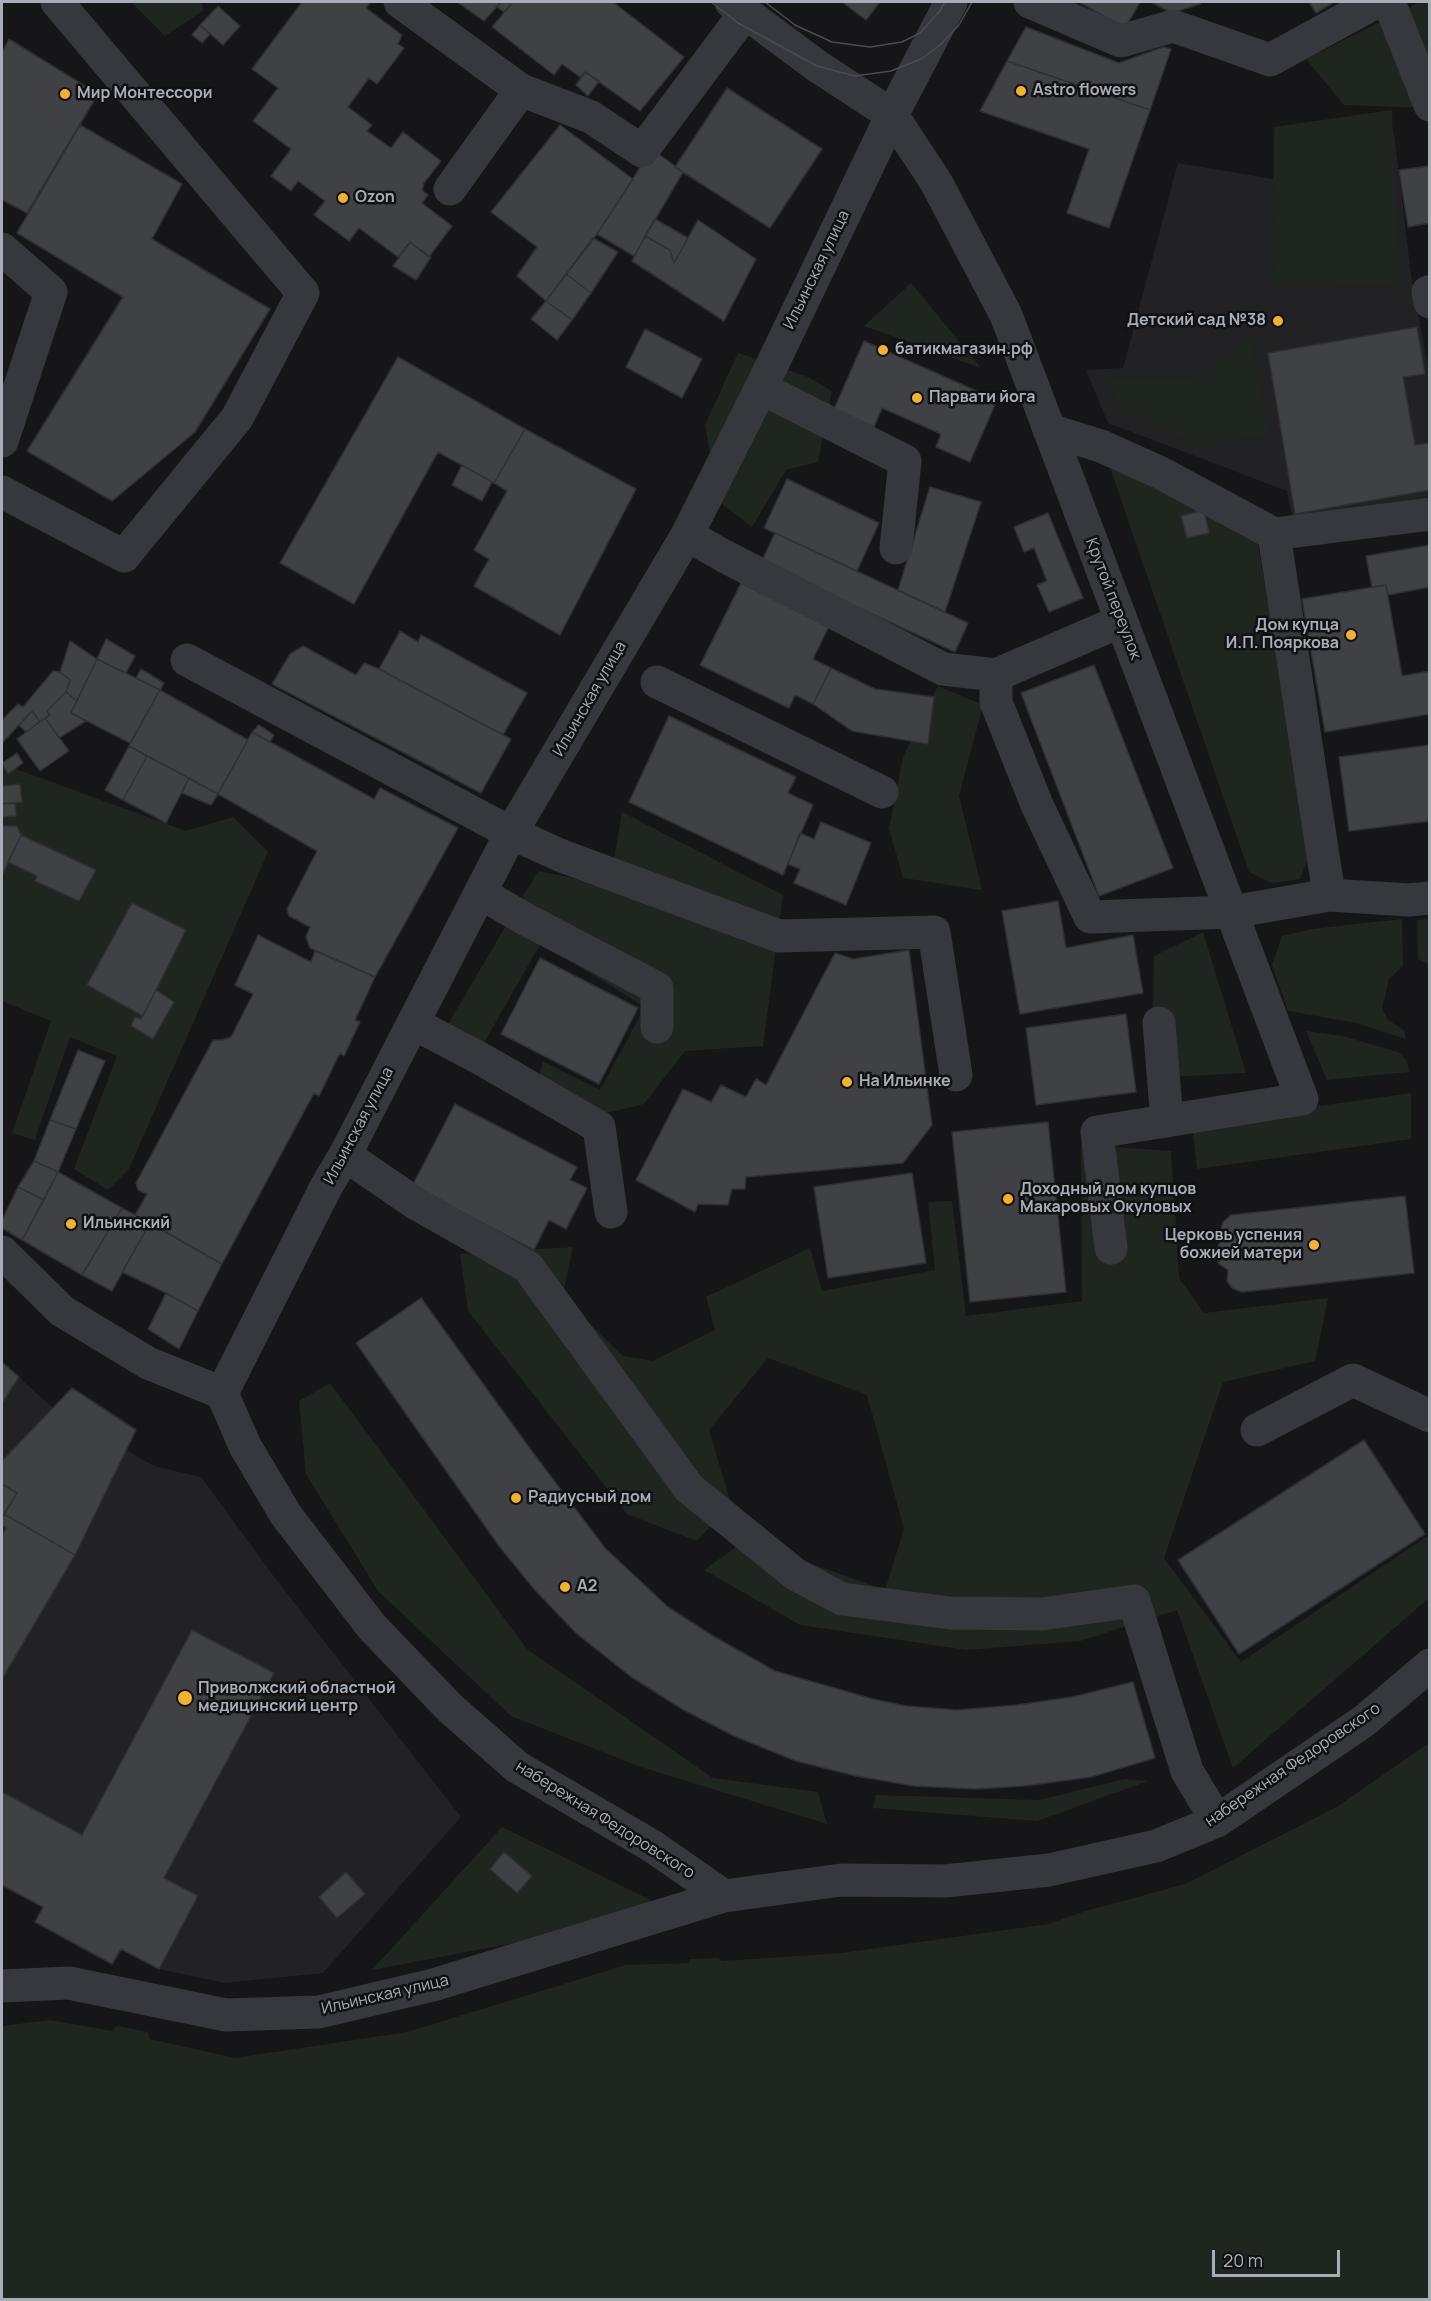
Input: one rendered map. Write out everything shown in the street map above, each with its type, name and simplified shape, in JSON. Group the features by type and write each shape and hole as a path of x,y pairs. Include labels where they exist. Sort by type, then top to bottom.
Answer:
{"street":[{"path":"2,492 124,556 237,417 303,293 57,2"},
{"path":"400,2 521,90 591,117 642,151 738,7 817,66 892,115"},
{"name":"Ильинская улица","path":"222,1394 326,1187 345,1155 511,832 687,534 761,388 892,115 951,2"},
{"path":"1030,2 1121,41 1173,26 1270,60 1376,2"},
{"path":"1389,2 1430,105"},
{"path":"450,189 521,90"},
{"name":"Крутой переулок","path":"892,115 936,182 1006,315 1302,1099 1167,1120"},
{"path":"2,249 51,292 2,441"},
{"path":"761,388 905,461 896,548"},
{"path":"1049,430 1101,446 1161,473 1274,534 1430,514"},
{"path":"687,534 724,556 943,669 996,675 1121,621"},
{"path":"1274,534 1329,895"},
{"path":"188,660 511,832 562,856 779,936 934,932 956,1075"},
{"path":"996,675 996,702 1037,805 1089,917 1232,912 1329,895 1409,900 1430,898"},
{"path":"657,682 882,792"},
{"path":"480,893 657,988 657,1027"},
{"path":"413,1023 483,1060 599,1127 611,1212"},
{"path":"1111,1248 1097,1132 1167,1120 1159,1023"},
{"path":"345,1155 415,1203 528,1267 689,1488 795,1574 842,1599 950,1613 1042,1614 1134,1601 1187,1771 1217,1821"},
{"path":"2,1252 62,1311 148,1363 222,1394"},
{"path":"1257,1430 1353,1380 1430,1416"},
{"name":"набережная Федоровского","path":"222,1394 245,1446 286,1515 372,1627 450,1708 517,1767 652,1846 724,1896 842,1880 945,1881 1049,1870 1156,1846 1217,1821 1364,1721 1430,1665"},
{"name":"Ильинская улица","path":"2,1986 69,1983 226,2015 320,2012 433,1986 724,1896"}],"shaded area":[{"path":"131,2 201,2 204,10 165,36"},
{"path":"1420,2 1429,2 1429,108 1344,105 1306,59"},
{"path":"1392,110 1400,284 1273,282 1274,127"},
{"name":"Детский сад №38","path":"1394,134 1411,275 1429,372 1429,497 1293,522 1287,491 1108,423 1086,370 1123,368 1178,163 1331,189 1350,140"},
{"path":"911,283 981,368 864,326"},
{"path":"1250,338 1269,436 1192,442 1119,404 1108,380 1194,379"},
{"path":"738,353 808,377 832,391 818,462 786,470 752,527 718,501 705,425"},
{"path":"1108,462 1257,540 1312,847 1300,879 1272,883 1249,872"},
{"path":"938,686 983,705 959,796 982,890 903,878 889,828 903,757"},
{"path":"2,764 186,831 233,817 268,852 129,1169 108,1190 74,1169 117,1056 70,1037 35,1140 12,1133 51,1021 2,1001"},
{"path":"622,812 783,895 763,1046 685,1051 644,1104 598,1115 538,1082 543,1061 600,1090 645,1007 541,943 480,1050 447,1026 538,871 610,885"},
{"path":"1402,919 1403,966 1389,979 1382,1009 1388,1020 1404,1030 1406,1039 1356,1023 1288,1011 1272,965 1282,936 1312,929"},
{"path":"1430,919 1429,964 1418,959 1417,920"},
{"path":"1203,932 1246,1073 1151,1078 1154,956"},
{"path":"1306,1031 1343,1036 1398,1052 1407,1061 1409,1072 1327,1080"},
{"path":"1411,1093 1411,1139 1197,1169 1192,1124"},
{"path":"1081,1145 1171,1151 1179,1278 1204,1313 1328,1298 1315,1361 1223,1382 1164,1558 1241,1662 1429,1535 1429,1598 1233,1768 1177,1610 1080,1641 967,1650 800,1625 704,1570 754,1534 806,1562 885,1590 904,1529 867,1395 768,1358 709,1430 731,1504 697,1541 627,1514 468,1311 460,1254 573,1247 562,1297 623,1356 653,1361 715,1330 706,1297 810,1248 822,1291 935,1270 928,1202 952,1201 966,1316 1082,1301"},
{"name":"Приволжский областной медицинский центр","path":"2,1362 53,1408 154,1466 201,1477 275,1578 461,1817 323,1973 225,1983 159,1969 121,1949 112,1964 35,1922 43,1907 2,1885"},
{"path":"330,1383 527,1649 713,1778 818,1792 827,1824 641,1767 511,1716 378,1591 306,1474 299,1401"},
{"path":"1429,1743 1429,2299 2,2299 2,2026 50,2020 112,2031 117,2026 148,2032 150,2039 235,2058 407,2032 626,1965 688,1963 690,1959 718,1958 722,1961 842,1953 1048,1924 1086,1911 1185,1884 1335,1808"},
{"path":"1125,1779 1148,1781 1037,1821 873,1808 876,1795 1039,1800"},
{"path":"502,1827 655,1902 656,1916 372,1970"}],"building":[{"path":"302,2 371,2 366,8 402,35 398,44 404,48 377,84 369,78 348,107 372,125 367,131 391,148 403,132 441,161 424,183 422,190 428,195 422,203 452,226 429,257 410,242 398,257 359,228 349,241 314,215 325,201 298,181 291,191 271,176 291,149 253,121 278,88 252,69"},
{"path":"457,2 501,2 484,21"},
{"path":"501,2 513,2 504,12 497,7"},
{"path":"513,2 613,2 684,57 640,111 585,72 580,77 562,64 554,75 492,27"},
{"path":"842,2 880,2 866,20"},
{"path":"1079,2 1140,2 1125,28"},
{"path":"1151,2 1201,2 1172,13"},
{"path":"1309,2 1334,2 1316,13"},
{"path":"218,6 240,26 223,45 200,25"},
{"path":"200,25 210,34 202,43 192,35"},
{"path":"1026,27 1119,63 1163,47 1171,49 1150,110 1007,61"},
{"path":"9,39 98,94 27,213 2,200 2,52"},
{"path":"1007,61 1150,110 1109,228 1067,213 1089,149 980,111"},
{"path":"585,72 599,81 588,96 576,85"},
{"path":"727,88 822,149 770,228 675,167"},
{"path":"80,125 182,184 152,239 270,309 195,432 112,501 27,451 123,297 17,233"},
{"path":"560,125 633,179 597,234 546,301 517,276 537,247 491,212"},
{"path":"652,149 683,172 634,256 597,234"},
{"path":"1430,166 1430,223 1408,227 1399,170"},
{"path":"655,219 688,238 674,263 670,250 645,236"},
{"path":"698,220 756,259 724,321 632,261 645,236 670,250 674,263"},
{"path":"593,238 618,252 591,293 566,274"},
{"path":"410,242 431,257 416,280 393,266"},
{"path":"566,274 591,293 572,320 546,301"},
{"path":"546,301 572,320 557,340 531,319"},
{"path":"1417,327 1425,374 1403,377 1415,445 1430,443 1430,490 1295,514 1268,353"},
{"path":"645,329 702,359 682,398 626,367"},
{"path":"864,341 997,400 970,462 936,447 941,434 882,408 874,427 834,409"},
{"path":"398,357 525,429 494,483 438,452 354,604 280,563"},
{"path":"525,429 636,489 560,635 474,586 489,559 474,550 507,491 494,483"},
{"path":"462,465 492,482 482,501 452,485"},
{"path":"787,479 879,523 857,571 764,528"},
{"path":"930,487 981,502 945,612 898,590"},
{"path":"1204,510 1209,533 1187,538 1181,516"},
{"path":"1048,513 1083,598 1049,612 1037,585 1047,581 1034,548 1024,552 1014,527"},
{"path":"775,533 968,623 955,652 761,563"},
{"path":"1430,545 1430,587 1388,595 1386,585 1372,587 1366,556"},
{"path":"741,583 829,626 813,659 831,668 813,704 795,695 789,708 700,665"},
{"name":"Дом купца И.П. Пояркова","path":"1386,585 1402,676 1430,671 1430,714 1325,732 1302,599"},
{"path":"400,631 418,642 421,635 527,693 503,735 379,669"},
{"path":"106,639 135,656 126,673 97,659"},
{"path":"70,641 97,659 77,701 66,692 70,680 60,672"},
{"path":"303,646 356,675 364,663 379,669 511,739 481,793 272,684 290,654"},
{"path":"97,659 160,690 130,743 71,713"},
{"path":"1094,665 1173,868 1099,896 1021,693"},
{"path":"831,668 875,689 934,697 928,744 852,731 813,704"},
{"path":"141,669 164,683 160,690 136,678"},
{"path":"53,671 60,672 70,680 66,692 47,711 50,715 40,722 32,711 2,743 2,720 18,704 23,707"},
{"path":"160,690 248,740 218,794 129,746"},
{"path":"66,692 77,701 71,713 86,721 59,738 45,718 50,715 47,711"},
{"path":"32,711 40,722 26,732 19,725"},
{"path":"669,716 796,777 788,793 813,805 783,875 629,802"},
{"path":"45,718 69,751 40,771 17,739"},
{"path":"259,725 274,735 270,742 252,732"},
{"path":"252,732 374,799 380,788 458,828 375,977 310,948 306,937 310,927 289,916 287,909 317,851 218,794"},
{"path":"1430,745 1430,821 1349,831 1339,757"},
{"path":"129,746 147,756 123,800 105,790"},
{"path":"17,753 23,763 8,774 2,763"},
{"path":"147,756 189,778 166,823 123,800"},
{"path":"189,778 218,794 211,805 182,793"},
{"path":"20,784 22,802 2,804 2,786"},
{"path":"15,803 16,816 2,817 2,804"},
{"path":"821,822 871,843 846,905 794,883 800,869 788,864 800,833 814,839"},
{"path":"2,826 17,826 21,835 2,876"},
{"path":"21,835 96,870 79,901 35,881 37,876 8,862"},
{"path":"1058,901 1066,948 1133,935 1143,993 1020,1014 1002,911"},
{"path":"132,903 186,930 143,1016 87,985"},
{"path":"258,935 311,962 315,951 375,977 355,1020 360,1022 344,1056 340,1053 319,1096 314,1093 222,1264 135,1215 147,1194 138,1190 136,1183 213,1040 231,1037 253,994 235,985"},
{"name":"На Ильинке","path":"909,950 932,1125 903,1163 746,1177 745,1189 732,1189 728,1205 698,1204 695,1212 636,1180 683,1089 711,1102 721,1085 746,1097 756,1079 766,1085 835,953 853,959"},
{"path":"540,958 638,1008 599,1084 501,1034"},
{"path":"156,990 174,1002 153,1039 131,1026 135,1017 141,1019"},
{"path":"1126,1014 1136,1092 1036,1105 1026,1028"},
{"path":"78,1050 105,1061 76,1129 50,1120"},
{"path":"455,1104 577,1167 570,1180 587,1188 566,1229 549,1220 534,1250 412,1186"},
{"path":"50,1120 76,1129 58,1172 34,1161"},
{"name":"Доходный дом купцов Макаровых Окуловых","path":"1048,1122 1066,1292 970,1302 952,1132"},
{"path":"34,1161 58,1172 44,1200 18,1187"},
{"name":"Ильинский","path":"58,1172 122,1208 82,1275 22,1240"},
{"path":"912,1173 926,1263 828,1278 814,1187"},
{"path":"18,1187 44,1200 22,1240 2,1228 2,1220"},
{"name":"Церковь успения божией матери","path":"1405,1196 1414,1273 1242,1292 1232,1288 1227,1281 1228,1270 1219,1264 1217,1248 1222,1238 1220,1233 1223,1222 1231,1215"},
{"path":"122,1208 150,1223 112,1291 82,1275"},
{"path":"150,1223 222,1264 198,1311 122,1272"},
{"path":"166,1293 198,1311 179,1349 148,1329"},
{"name":"Радиусный дом","path":"421,1298 605,1548 668,1607 713,1636 775,1671 906,1706 957,1710 1017,1705 1072,1697 1133,1682 1155,1758 1091,1777 1024,1786 975,1789 914,1786 856,1776 796,1761 734,1736 682,1709 630,1676 576,1633 534,1589 499,1546 356,1343"},
{"path":"2,1362 19,1377 2,1403"},
{"path":"72,1388 136,1430 75,1555 4,1514 17,1493 2,1484 2,1461"},
{"path":"1364,1440 1425,1534 1239,1654 1178,1560"},
{"path":"2,1484 17,1493 2,1518"},
{"path":"4,1514 75,1555 2,1679 2,1535 6,1528 2,1525"},
{"path":"192,1630 274,1673 164,1878 198,1896 159,1969 121,1949 112,1964 35,1922 43,1907 2,1885 2,1792 82,1835"},
{"path":"504,1852 532,1876 517,1893 490,1869"},
{"path":"346,1872 365,1894 337,1918 319,1897"}],"tram line":[{"path":"711,2 738,23 817,66 855,76 891,71 921,59 940,45 959,25 972,2"},
{"path":"765,2 795,25 832,42 870,47 902,42 920,33 945,2"}],"place":[{"name":"Astro flowers","path":"1021,91"},
{"name":"Мир Монтессори","path":"65,94"},
{"name":"Ozon","path":"343,198"},
{"name":"Детский сад №38","path":"1278,321"},
{"name":"батикмагазин.рф","path":"883,350"},
{"name":"Парвати йога","path":"917,398"},
{"name":"Дом купца И.П. Пояркова","path":"1351,635"},
{"name":"На Ильинке","path":"847,1082"},
{"name":"Доходный дом купцов Макаровых Окуловых","path":"1008,1199"},
{"name":"Ильинский","path":"71,1224"},
{"name":"Церковь успения божией матери","path":"1314,1245"},
{"name":"Радиусный дом","path":"516,1498"},
{"name":"А2","path":"565,1587"},
{"name":"Приволжский областной медицинский центр","path":"185,1698"}]}
